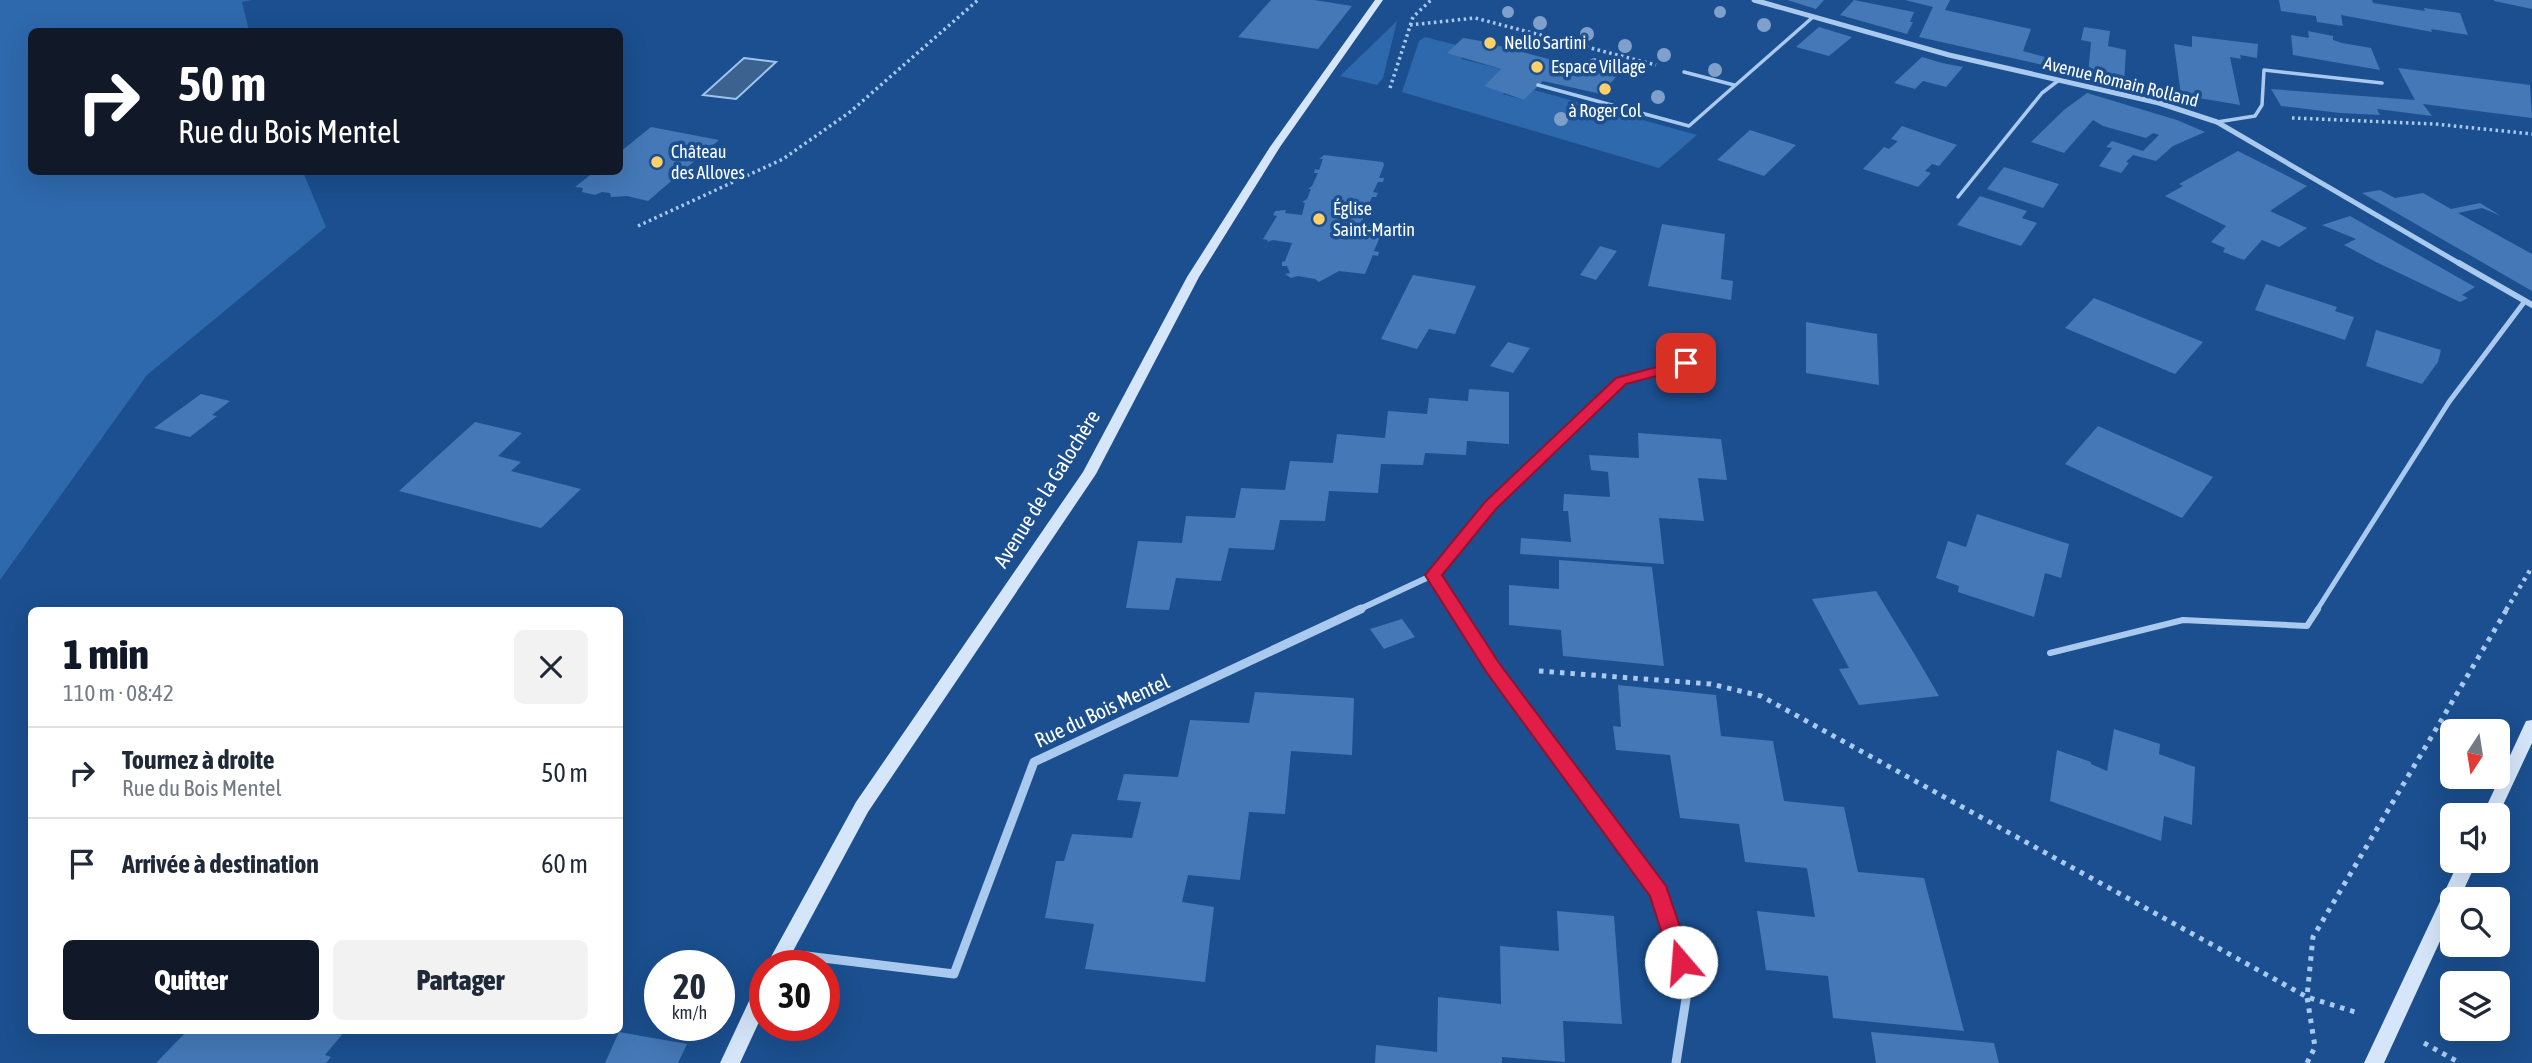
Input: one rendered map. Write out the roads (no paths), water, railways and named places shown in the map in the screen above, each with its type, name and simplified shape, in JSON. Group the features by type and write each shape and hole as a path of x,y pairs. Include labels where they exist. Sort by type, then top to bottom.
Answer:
{"street":[{"name":"Avenue de la Galochère","path":"782,950 862,807 1088,474 1193,277 1275,146 1379,0"},
{"name":"Avenue Romain Rolland","path":"1754,0 1949,55 2159,103 2217,122 2532,305"},
{"name":"Rue du Bois Mentel","path":"840,960 954,974 1034,762 1433,575 1490,505 1621,381 1686,363"},
{"path":"1433,575 1493,668 1659,892 1688,986 1676,1063"},
{"path":"2496,803 2532,726"},
{"path":"2374,1063 2462,873"},
{"path":"730,1063 749,1022"}],"lane":[{"path":"1538,85 1689,126 1813,17"},
{"path":"2217,122 2255,116 2262,105 2264,70 2382,83"},
{"path":"1684,72 1734,85"},
{"path":"1958,197 2042,93 2059,80"},
{"path":"2050,653 2183,620 2307,625 2449,402 2525,301"}],"place":[{"name":"Nello Sartini","path":"1490,43"},
{"name":"Espace Village","path":"1537,67"},
{"name":"à Roger Col","path":"1605,89"},
{"name":"Château des Alloves","path":"657,162"},
{"name":"Église Saint-Martin","path":"1319,219"}]}
